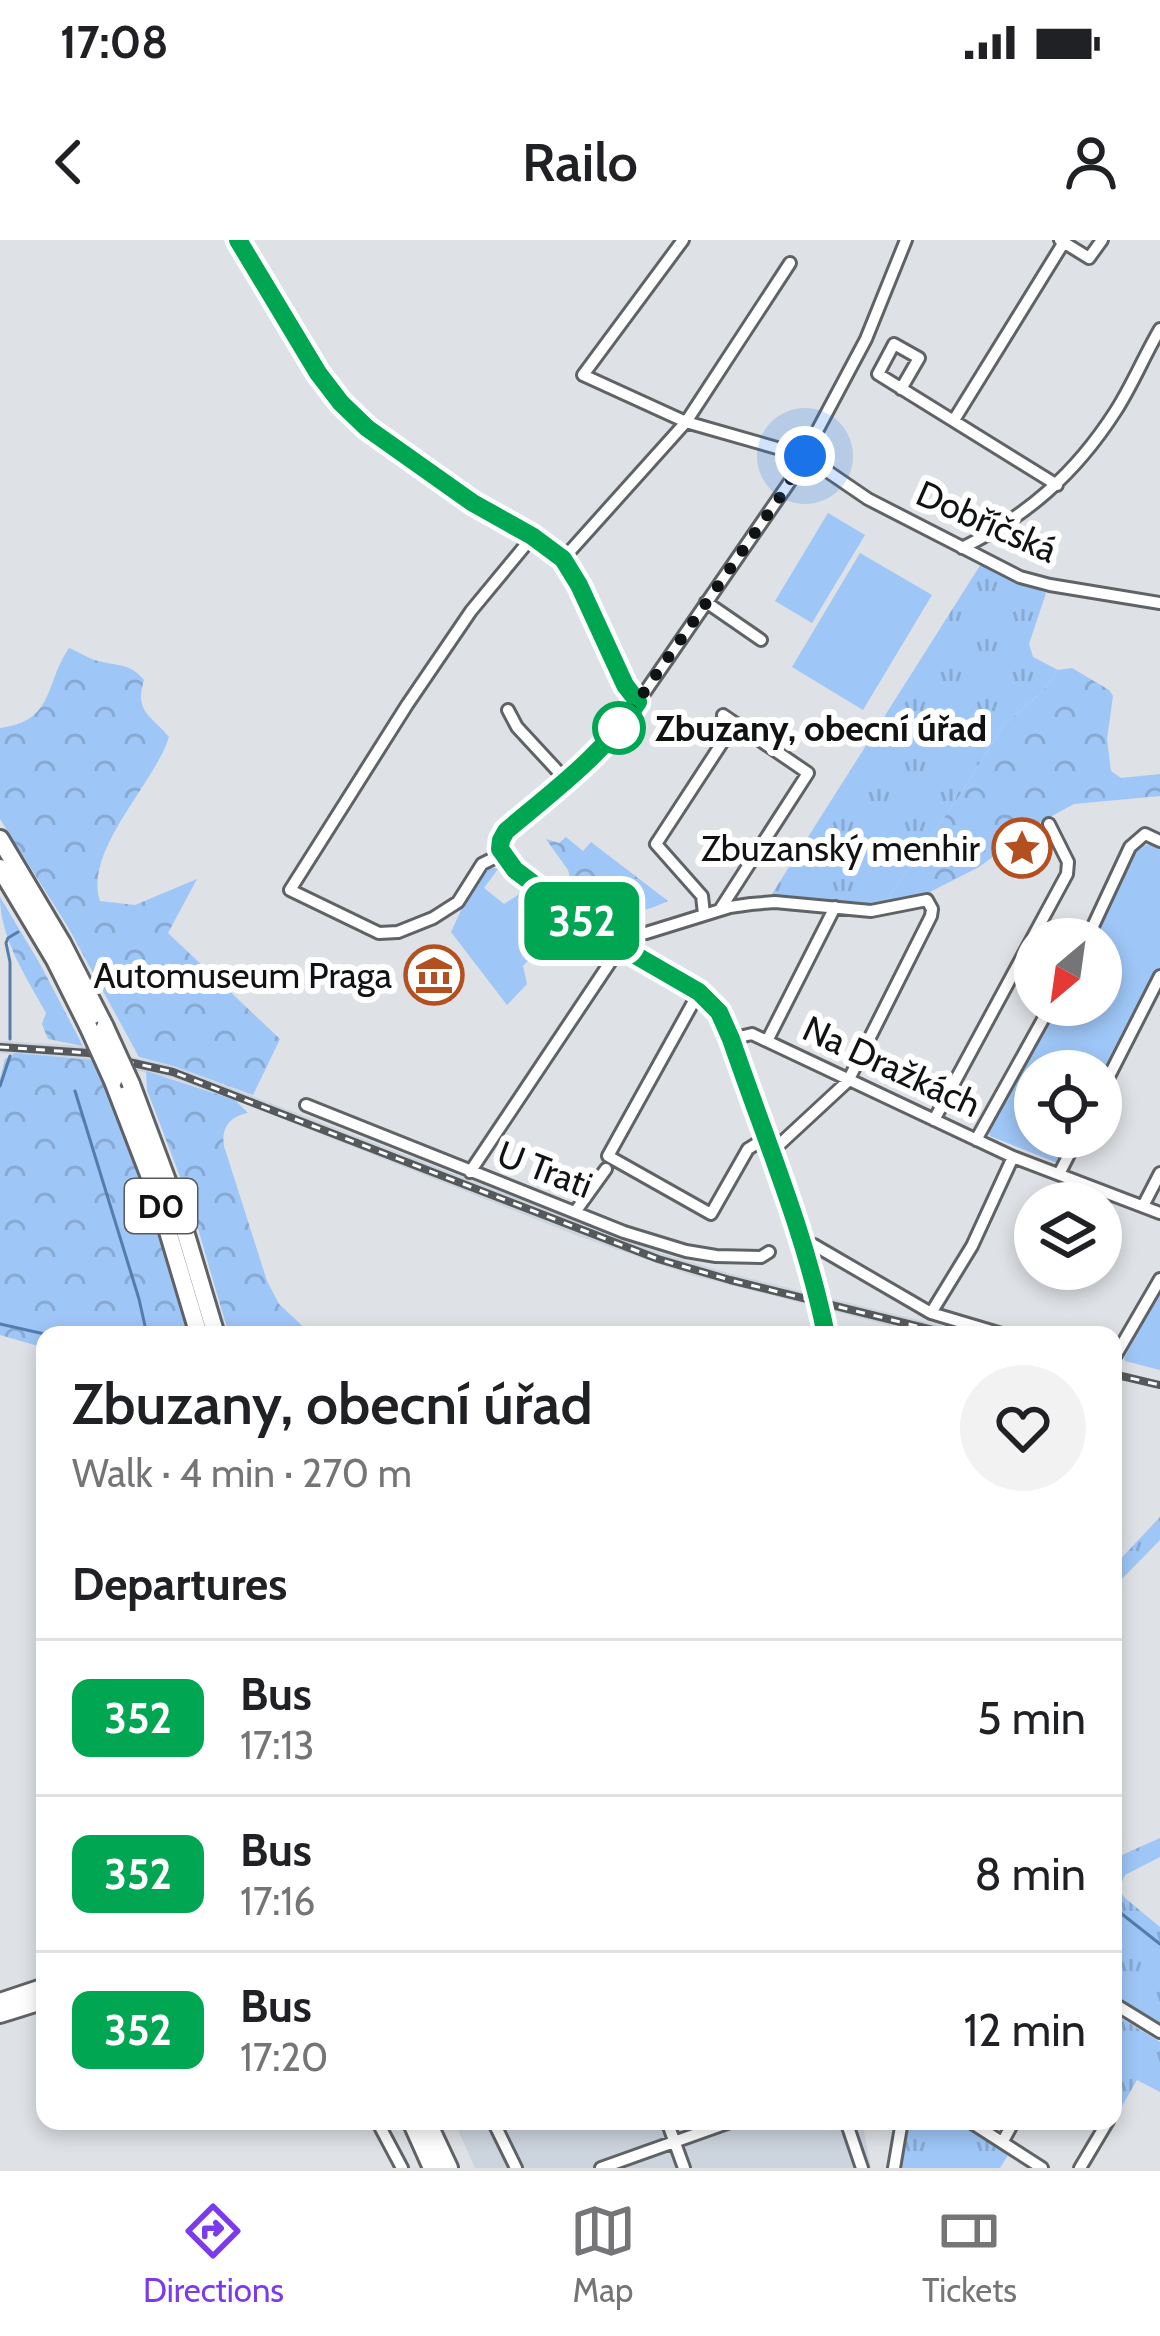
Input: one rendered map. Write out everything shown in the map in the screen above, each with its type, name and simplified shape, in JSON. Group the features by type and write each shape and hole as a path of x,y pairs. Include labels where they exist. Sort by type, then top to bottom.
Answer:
{"highway":[{"name":"D0","path":"0,839 62,943 167,1177 213,1326"},
{"name":"D0","path":"0,868 96,1027"},
{"name":"D0","path":"122,1083 197,1326"},
{"path":"415,2130 432,2168"},
{"path":"431,2130 449,2168"}],"main road":[{"path":"3,2007 36,1990"},
{"path":"3,2007 36,2002"}],"street":[{"name":"Dobříčská","path":"683,240 584,375 686,422 805,456 868,499 1020,577 1160,602"},
{"path":"824,1326 802,1246 719,1012 699,992 604,937 515,870 502,854 501,840 612,736 780,497 866,339 906,240"},
{"path":"954,420 1062,241 1089,258 1102,240"},
{"path":"240,243 341,403 367,428 563,559 625,685 638,702"},
{"path":"563,559 686,422 790,263"},
{"path":"962,548 1018,518 1080,460 1117,410 1160,329"},
{"path":"901,388 1057,485"},
{"path":"502,854 482,864 458,902 398,932 379,933 290,890 470,611 532,536"},
{"path":"706,602 761,640"},
{"path":"508,710 517,727 566,780"},
{"path":"704,914 702,896 656,844 729,719 808,773 719,910"},
{"path":"934,1120 1067,874 1068,862 1049,824"},
{"path":"1097,918 1130,847 1145,834 1160,842"},
{"path":"604,937 646,933 730,907 775,902 871,910 927,899 932,909 848,1081 780,1144 756,1144 748,1149 712,1214 608,1156 699,992"},
{"path":"767,1040 835,907"},
{"path":"470,1172 621,946"},
{"path":"1122,1051 1160,976"},
{"path":"976,1139 1040,1026"},
{"name":"Na Dražkách","path":"731,1039 752,1034 767,1040 1013,1157 1160,1214"},
{"name":"U Trati","path":"306,1106 624,1232 716,1256 761,1257 769,1252"},
{"path":"932,1313 972,1246 1013,1157"},
{"path":"1059,1174 1067,1158"},
{"path":"575,1212 606,1169"},
{"path":"1143,1206 1160,1173"},
{"path":"802,1246 814,1245 932,1313 975,1326"},
{"path":"1122,1347 1160,1279"},
{"path":"1122,2009 1160,2032"},
{"path":"382,2130 402,2168"},
{"path":"498,2130 516,2168"},
{"path":"670,2130 684,2168"},
{"path":"601,2168 708,2130"},
{"path":"849,2130 862,2168"},
{"path":"894,2168 900,2130"},
{"path":"984,2130 1042,2168"},
{"path":"1003,2141 1009,2130"},
{"path":"1079,2168 1102,2130"}],"shaded area":[{"path":"0,1041 81,1046 174,1066 660,1253 943,1326 892,1326 691,1275 171,1078 79,1058 0,1053"},
{"path":"458,2130 864,2130 871,2168 475,2168"}],"green space":[{"path":"828,513 865,535 812,623 775,601"},
{"path":"860,553 932,595 863,710 792,667"},
{"path":"981,564 1046,593 1029,644 1033,657 1058,670 1043,691 1003,726 885,902 874,907 770,897"},
{"path":"69,648 139,675 144,680 143,706 169,737 111,839 98,881 100,901 135,905 197,879 168,933 280,1039 253,1095 139,1057 68,927 0,819 0,728 18,724 39,709"},
{"path":"1072,668 1113,696 1107,739 1111,771 1121,778 1160,774 1160,796 1074,804 979,867 928,893 885,902 1003,726 1043,691 1058,670"},
{"path":"566,837 583,851 591,842 668,901 629,913 587,910 546,839 559,843"},
{"path":"1142,846 1160,846 1160,967 1117,1050 1033,1050 1046,1026 1122,1026 1122,918 1104,918"},
{"path":"489,867 498,869 484,888 504,904 524,891 573,925 523,966 527,984 507,1005 451,932"},
{"path":"0,897 83,1046 48,1039 42,1024 46,1013 9,942"},
{"path":"15,1053 93,1060 151,1191 188,1326 36,1326 36,1345 0,1335 0,1079 5,1059"},
{"path":"146,1071 235,1100 248,1113 228,1124 224,1146 267,1281 279,1304 302,1326 226,1326 192,1208 147,1090"},
{"path":"1014,1085 1014,1146 990,1136"},
{"path":"1160,1290 1160,1370 1124,1358"},
{"path":"1160,1517 1160,1540 1122,1579 1122,1557"},
{"path":"1160,1838 1160,1857 1125,1875 1122,1882 1122,1855"},
{"path":"1122,1894 1160,1927 1160,2028 1122,2005"},
{"path":"1122,2019 1160,2042 1160,2092 1137,2080 1122,2106"},
{"path":"906,2130 972,2130 1010,2152 1000,2168 899,2168"}],"waterway":[{"path":"10,1039 6,943 18,932"},
{"path":"0,1086 10,1056"},
{"path":"75,1091 145,1326"},
{"path":"0,1324 36,1332"},
{"path":"1122,1914 1160,1944"}],"railway":[{"path":"0,1047 89,1053 173,1072 658,1259 917,1326"},
{"path":"1122,1376 1160,1385"}],"bus line":[{"name":"352","path":"238,240 341,403 367,428 473,503 550,549 572,572 625,685 638,702 600,748 506,831 500,849 515,870 589,927 699,992 719,1012 794,1222 824,1326"}],"place":[{"name":"Zbuzany, obecní úřad","path":"619,728"},
{"name":"Zbuzanský menhir","path":"1022,848"},
{"name":"Automuseum Praga","path":"434,975"}],"route":[{"path":"619,728 805,456"}]}
